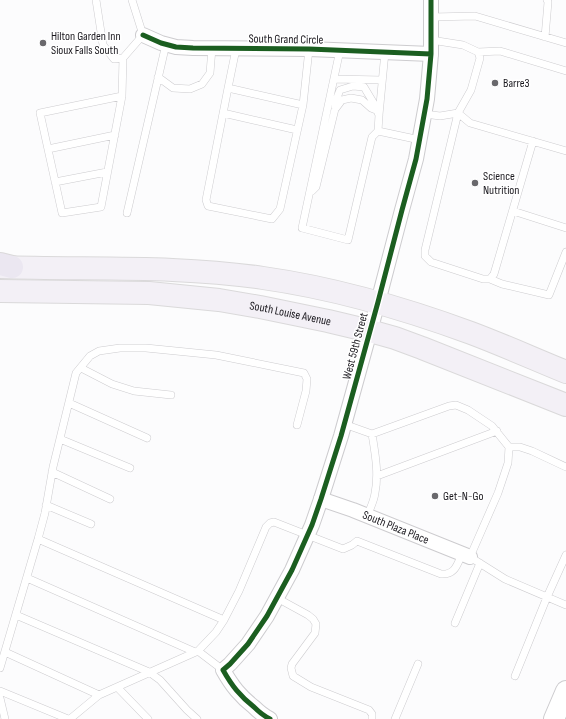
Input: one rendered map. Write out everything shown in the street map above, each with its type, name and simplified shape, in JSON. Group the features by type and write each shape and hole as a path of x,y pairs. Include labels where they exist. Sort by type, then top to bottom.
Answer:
{"main road":[{"path":"4,266 176,270 223,273 291,282 378,302 471,333 566,372"},
{"name":"South Louise Avenue","path":"0,290 149,293 219,300 260,307 370,331 422,348 566,405"},
{"path":"557,715 566,691"}],"street":[{"name":"West 59th Street","path":"222,670 230,664 248,644 267,616 292,570 321,499 370,331 416,159 427,99 431,47 431,0"},
{"name":"South Grand Circle","path":"143,35 161,43 176,47 193,48 309,49 385,52 431,47"},
{"name":"South Plaza Place","path":"321,499 353,510 471,558"},
{"path":"222,670 243,698 270,719"}],"lane":[{"path":"96,0 103,46 114,59 123,58"},
{"path":"122,96 40,113 62,213 101,207 122,96 123,58 143,35 132,0"},
{"path":"545,37 547,0"},
{"path":"432,17 475,16 566,43"},
{"path":"127,213 166,44"},
{"path":"431,47 464,45 478,52 500,51 566,71"},
{"path":"158,77 173,88 190,89 202,84 210,73 212,48"},
{"path":"236,49 206,200 208,206 272,219 280,208 303,105 309,49"},
{"path":"340,50 302,228 348,240 372,137 378,131 377,112 385,52"},
{"path":"478,52 480,58 471,90 458,112 425,256 431,262 483,279 490,279 502,284 549,295 566,252"},
{"path":"334,79 382,80"},
{"path":"310,193 316,187 336,100 340,90 353,86 364,88 373,102 377,112"},
{"path":"228,88 303,105"},
{"path":"335,109 342,100 351,98 362,100 377,112"},
{"path":"425,114 440,116 458,112"},
{"path":"458,112 470,123 566,151"},
{"path":"223,113 297,130"},
{"path":"378,131 420,140"},
{"path":"48,148 114,135"},
{"path":"490,279 494,274 533,141"},
{"path":"55,182 107,172"},
{"path":"513,211 566,228"},
{"path":"0,668 38,539 52,472 76,373 90,356 99,351 120,348 146,348 216,355 304,373 307,378 306,391 297,425"},
{"path":"81,368 112,384 134,391 171,395"},
{"path":"69,403 147,438"},
{"path":"344,424 372,434 449,406 456,405 468,410 492,426 509,447 506,470 471,558 455,623"},
{"path":"377,476 497,431"},
{"path":"367,516 375,495 377,476 372,434"},
{"path":"60,439 130,468"},
{"path":"509,447 520,447 532,451 566,467"},
{"path":"52,472 110,498"},
{"path":"46,505 91,524"},
{"path":"0,691 69,719 99,695 197,652 216,632 224,620 239,591 266,528 270,523 274,522 343,549 358,541 441,574 450,574 471,558"},
{"path":"38,539 224,620"},
{"path":"515,676 566,555"},
{"path":"471,558 505,579 566,605"},
{"path":"27,578 197,652 222,670"},
{"path":"277,598 308,614 316,624 315,633 292,664 291,668 293,676 311,687 369,710 372,714 372,719"},
{"path":"16,615 149,672 160,680 197,719"},
{"path":"5,652 99,695"},
{"path":"395,719 418,664"},
{"path":"117,687 148,719"},
{"path":"0,698 5,719"}],"cycle path":[{"path":"270,719 240,695 223,670 248,644 267,616 292,570 312,525 341,436 416,159 427,99 431,54 431,0"},
{"path":"143,35 161,43 176,47 309,49 431,54"}],"place":[{"name":"Hilton Garden Inn Sioux Falls South","path":"43,43"},
{"name":"Barre3","path":"495,83"},
{"name":"Science Nutrition","path":"475,183"},
{"name":"Get-N-Go","path":"435,496"}]}
